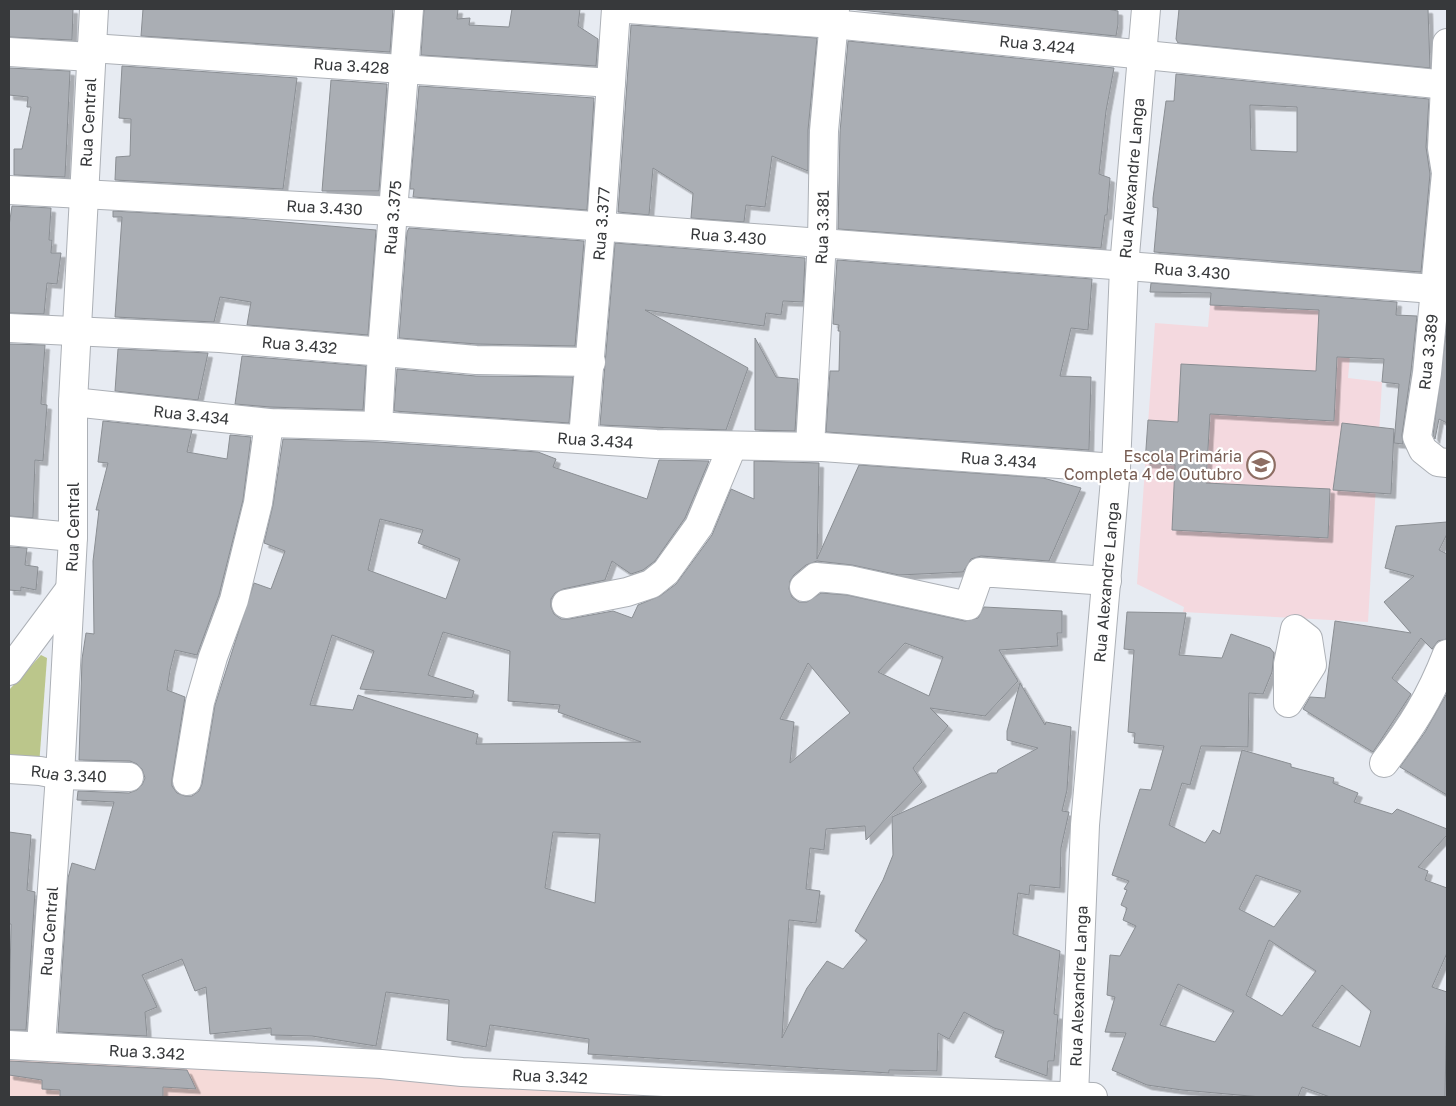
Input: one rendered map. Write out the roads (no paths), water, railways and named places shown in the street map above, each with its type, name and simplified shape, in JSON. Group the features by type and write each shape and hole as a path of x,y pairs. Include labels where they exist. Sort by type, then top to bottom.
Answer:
{"street":[{"name":"Rua Central","path":"41,1046 60,775 73,537 73,402 86,193 94,9"},
{"name":"Rua 3.375","path":"378,426 408,9"},
{"name":"Rua 3.377","path":"583,438 602,228 616,9"},
{"name":"Rua 3.424","path":"628,9 834,17 1142,56 1446,85"},
{"name":"Rua Alexandre Langa","path":"1083,1096 1085,825 1116,468 1124,267 1146,9"},
{"name":"Rua 3.381","path":"810,446 822,241 824,132 834,17"},
{"name":"Rua 3.389","path":"1447,43 1442,148 1446,173 1441,289 1417,437 1423,450 1438,462 1447,464"},
{"name":"Rua 3.428","path":"9,52 91,52 404,67 611,83"},
{"name":"Rua 3.430","path":"9,190 393,211 602,228 822,241 1124,267 1441,289"},
{"name":"Rua 3.432","path":"9,328 220,338 476,360 591,362"},
{"name":"Rua 3.434","path":"73,402 269,423 378,426 432,431 583,438 656,444 732,447 810,446 1116,468"},
{"path":"187,781 200,702 213,657 234,600 258,503 269,423"},
{"path":"566,604 627,592 651,584 666,572 699,526 732,447"},
{"path":"9,532 73,537"},
{"path":"804,587 816,576 849,580 968,606 980,572 1107,581"},
{"path":"9,671 70,589"},
{"path":"1384,763 1417,719 1435,685 1447,654"},
{"name":"Rua 3.340","path":"9,769 40,771 60,775 130,777"},
{"name":"Rua 3.342","path":"9,1045 382,1064 481,1073 704,1084 1083,1096"}],"place":[{"name":"Escola Primária Completa 4 de Outubro","path":"1261,465"}]}
